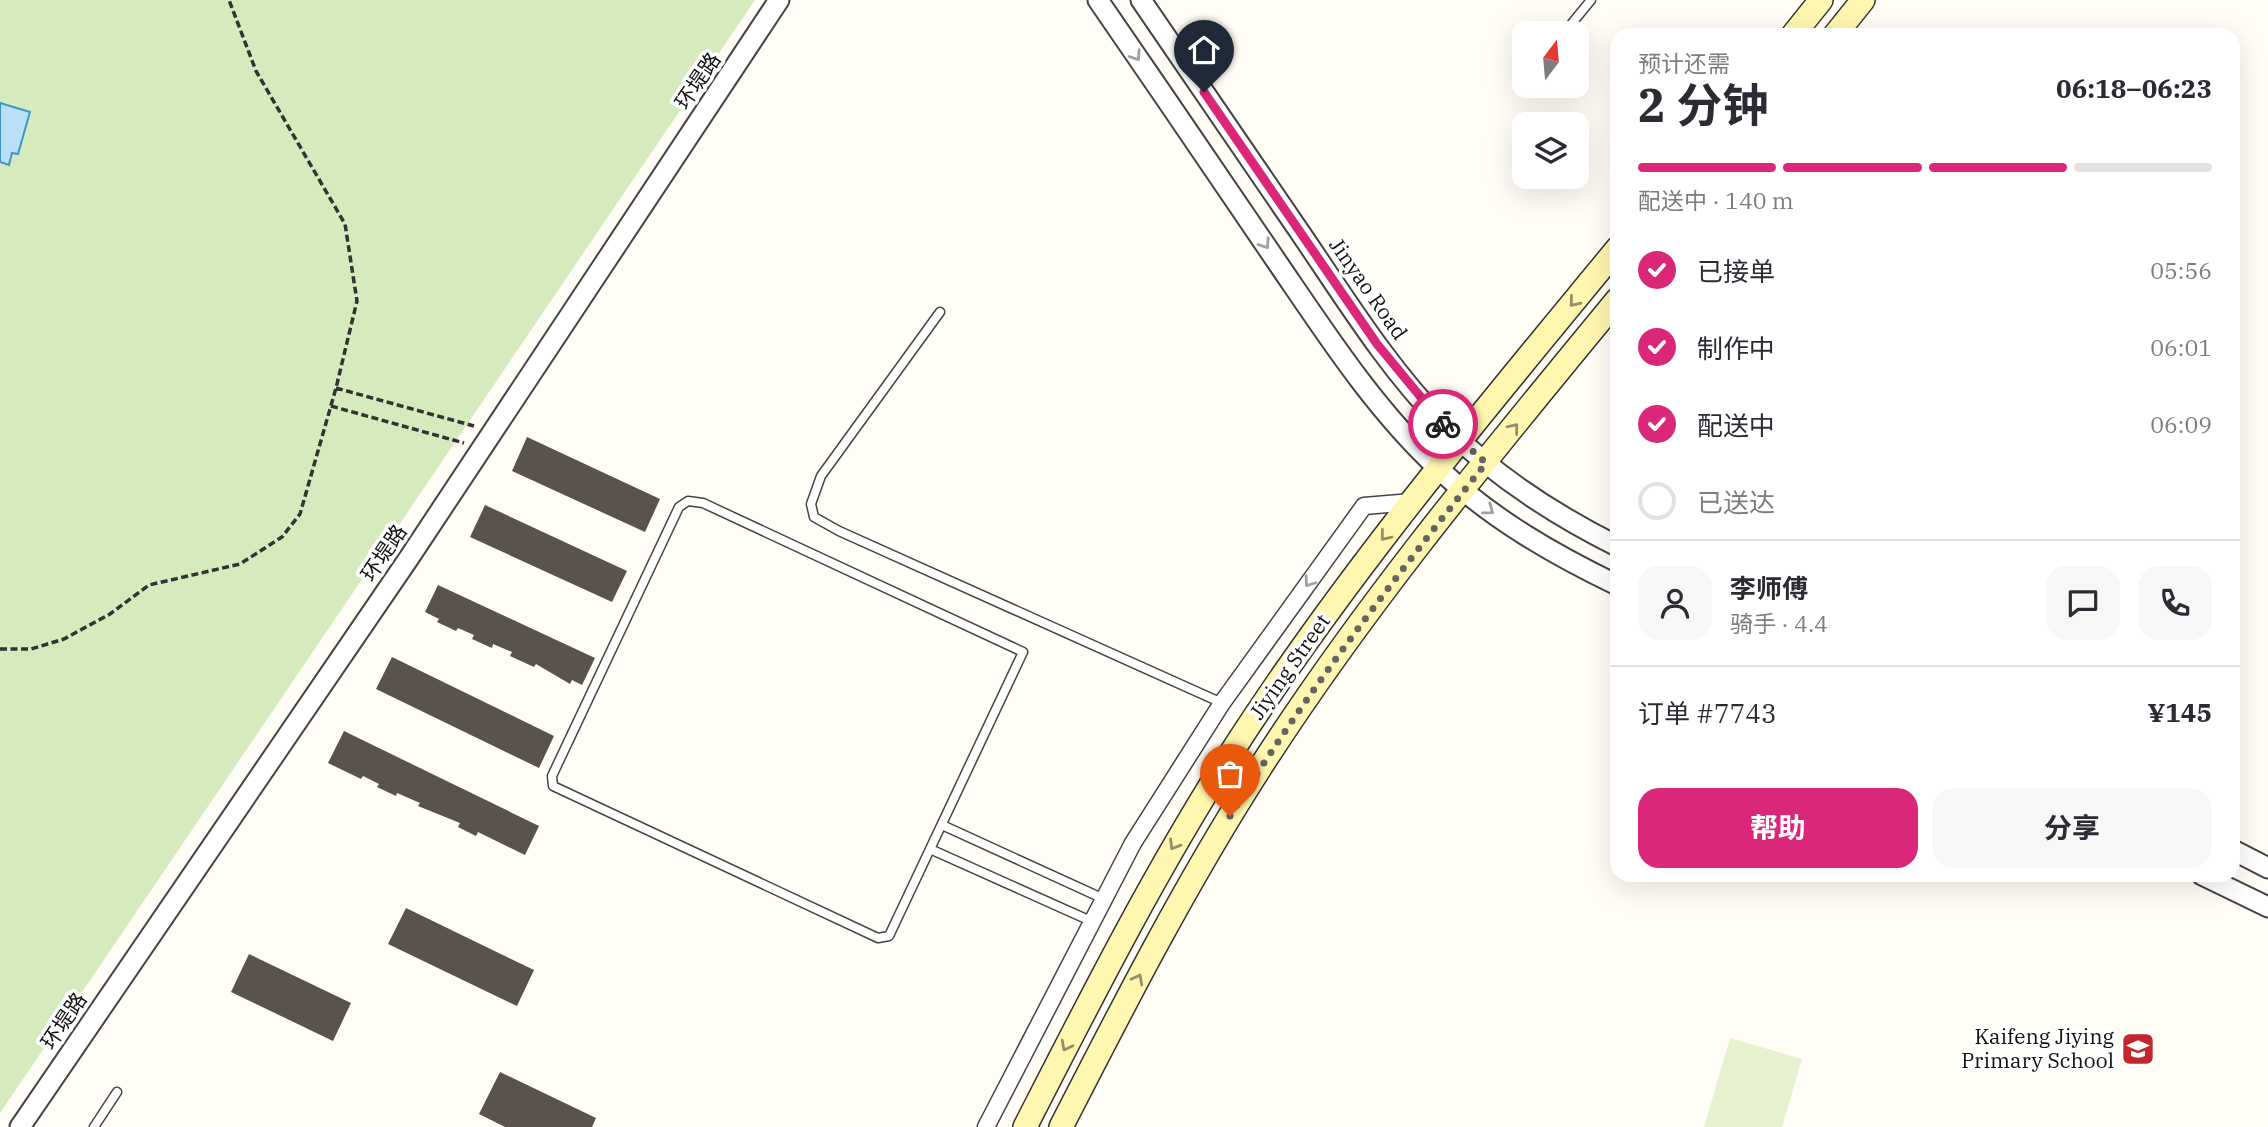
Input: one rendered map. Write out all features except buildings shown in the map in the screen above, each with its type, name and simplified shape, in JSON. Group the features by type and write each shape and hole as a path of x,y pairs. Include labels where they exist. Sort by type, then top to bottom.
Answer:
{"main road":[{"path":"1799,28 1821,0"},
{"path":"1841,28 1863,0"},
{"name":"Jiying Street","path":"1025,1127 1173,846 1277,683 1378,545 1610,258"},
{"name":"Jiying Street","path":"1061,1127 1178,904 1259,770 1304,702 1396,575 1610,309"}],"street":[{"name":"环堤路","path":"20,1127 487,440 779,0"},
{"path":"1098,0 1348,365 1395,424 1463,491 1519,531 1610,581"},
{"name":"Jinyao Road","path":"1141,0 1377,344 1422,401 1486,463 1538,502 1610,542"},
{"path":"986,1127 1133,843 1222,703 1364,506 1412,502"},
{"path":"2240,854 2268,868"},
{"path":"2217,882 2268,907"}],"lane":[{"path":"1574,21 1591,0"},
{"path":"940,312 821,476 811,504 814,517 839,531 1222,703"},
{"path":"688,501 703,503 1023,652 942,825 889,936 878,938 554,786 552,776 680,507 688,501"},
{"path":"942,825 1104,899"},
{"path":"930,849 1093,922"},
{"path":"94,1127 117,1092"}],"path":[{"path":"0,649 31,649 64,639 110,614 149,585 240,564 282,537 300,514 357,302 345,223 256,71 229,0"},
{"path":"336,388 487,440"},
{"path":"331,406 487,440"}],"green space":[{"path":"0,0 755,0 0,1113"},
{"path":"1730,1038 1802,1059 1782,1127 1704,1127"}],"water":[{"path":"0,103 30,112 18,154 12,153 9,165 0,162"}],"way so far":[{"path":"1230,816 1318,682 1404,565 1486,463 1443,424"}],"place":[{"name":"Kaifeng Jiying Primary School","path":"2138,1049"}],"route":[{"path":"1204,92 1377,344 1443,424"}]}
